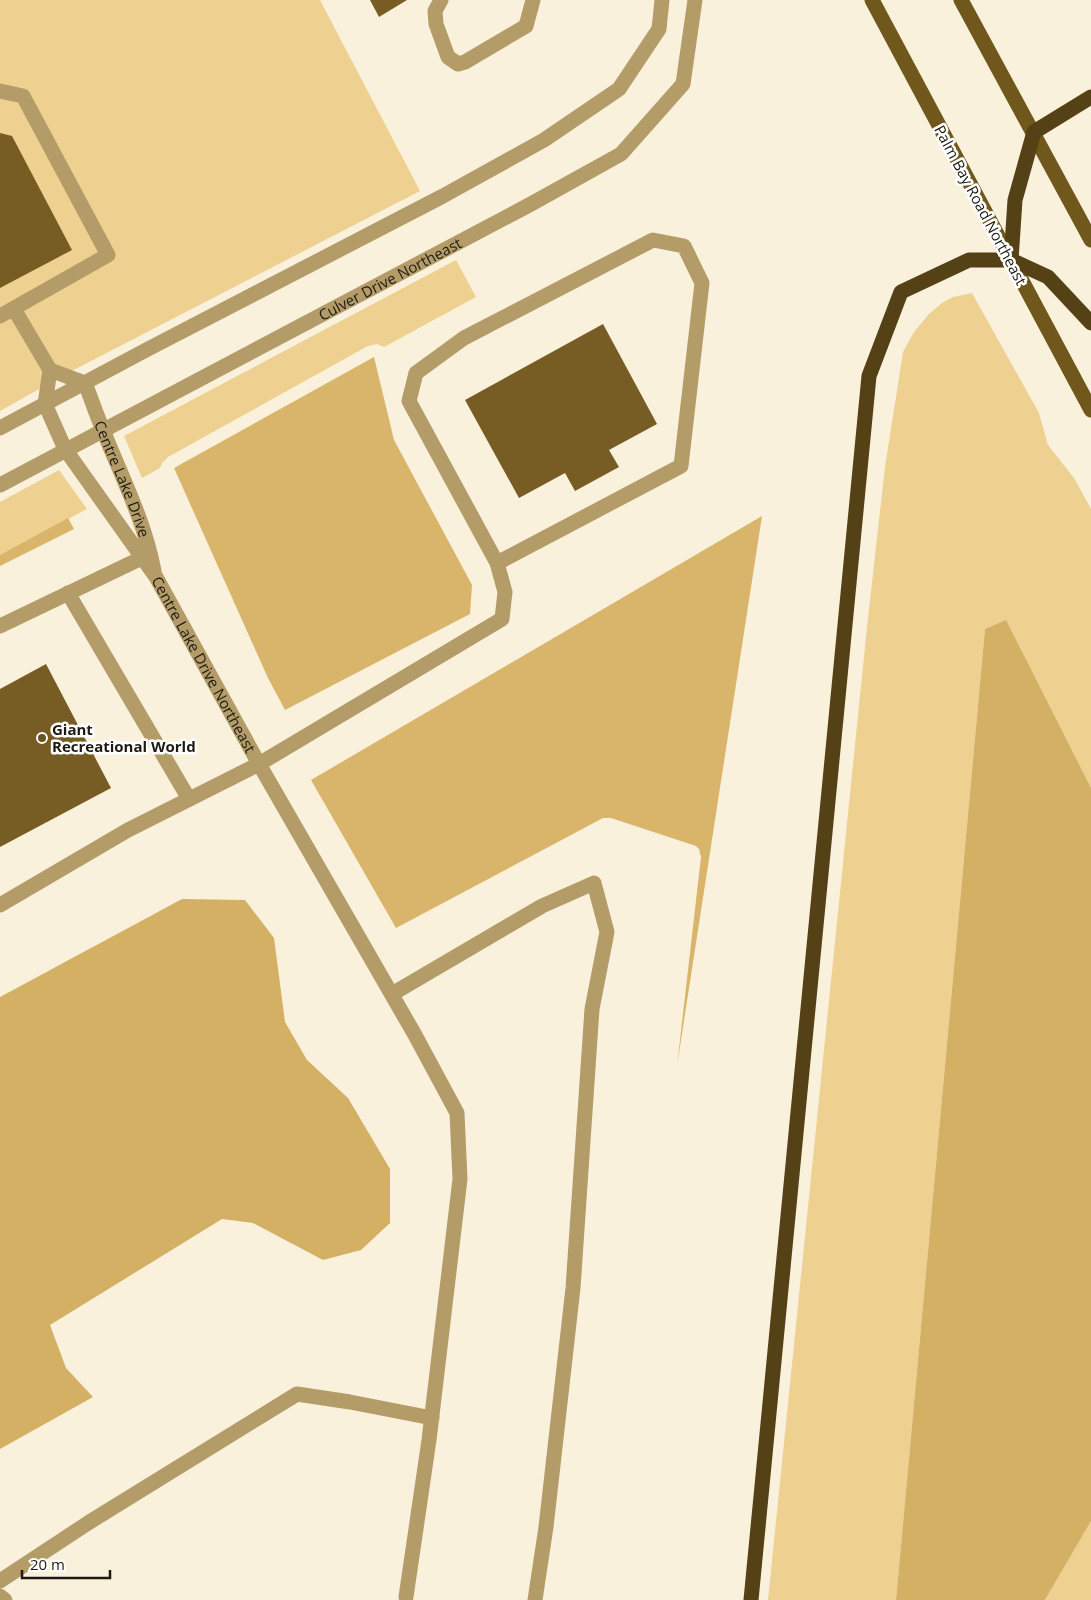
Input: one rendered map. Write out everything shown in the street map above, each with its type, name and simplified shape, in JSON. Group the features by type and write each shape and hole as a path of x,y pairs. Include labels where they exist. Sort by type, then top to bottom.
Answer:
{"highway":[{"path":"1011,260 1015,200 1034,132 1091,97"},
{"path":"751,1600 869,376 901,292 969,260 1011,260 1048,277 1091,323"}],"main road":[{"name":"Palm Bay Road Northeast","path":"872,0 1091,410"},
{"path":"961,0 1091,240"}],"street":[{"path":"441,0 435,11 436,24 448,57 458,64 465,62 526,26 533,0"},
{"path":"0,428 443,196 544,140 619,89 658,30 662,0"},
{"name":"Culver Drive Northeast","path":"0,485 531,204 621,154 683,84 695,0"},
{"path":"0,91 23,96 108,255 0,316"},
{"path":"653,240 684,246 702,283 681,466 497,563 409,402 416,373 464,338 653,240"},
{"path":"14,309 50,370 45,404"},
{"path":"50,370 85,383"},
{"name":"Centre Lake Drive","path":"85,383 149,542 146,555"},
{"name":"Centre Lake Drive Northeast","path":"45,404 65,449 146,555 156,577 259,764 502,619 505,592 497,563"},
{"path":"0,626 146,555"},
{"path":"68,592 189,799"},
{"path":"0,905 128,830 259,764 392,994 458,1113 460,1179 432,1418 405,1599"},
{"path":"392,994 542,906 594,883 607,932 592,1009 573,1288 546,1528 535,1600"},
{"path":"0,1581 97,1518 297,1394 432,1418"},
{"path":"0,1596 5,1600"}],"shaded area":[{"path":"0,0 320,0 420,191 64,375 0,411"},
{"path":"456,260 476,297 384,347 377,344 368,346 168,457 160,468 142,478 124,436"},
{"path":"972,293 1039,413 1048,445 1074,478 1091,509 1091,788 1006,621 985,629 896,1600 768,1600 885,467 903,352 914,332 929,314 953,297"},
{"path":"374,357 394,440 472,585 470,614 285,710 268,678 174,468"},
{"path":"59,470 87,509 0,555 0,502"},
{"path":"762,516 677,1066 701,857 696,846 611,818 603,818 396,928 311,780"},
{"path":"68,518 74,529 0,566 0,555"},
{"path":"1006,620 1091,788 1091,1521 1045,1600 896,1600 985,629"},
{"path":"182,899 245,900 274,938 285,1022 307,1060 348,1098 390,1169 390,1223 361,1250 323,1260 253,1223 222,1219 50,1325 66,1368 93,1397 0,1449 0,997"},
{"path":"1091,1521 1091,1600 1045,1600"}],"building":[{"path":"370,0 407,0 379,17"},
{"path":"0,133 12,136 72,250 0,288"},
{"path":"603,324 657,424 609,450 619,467 575,491 565,473 519,498 465,400"},
{"name":"Giant Recreational World","path":"46,664 111,788 0,847 0,689"}],"place":[{"name":"Giant Recreational World","path":"42,738"}]}
